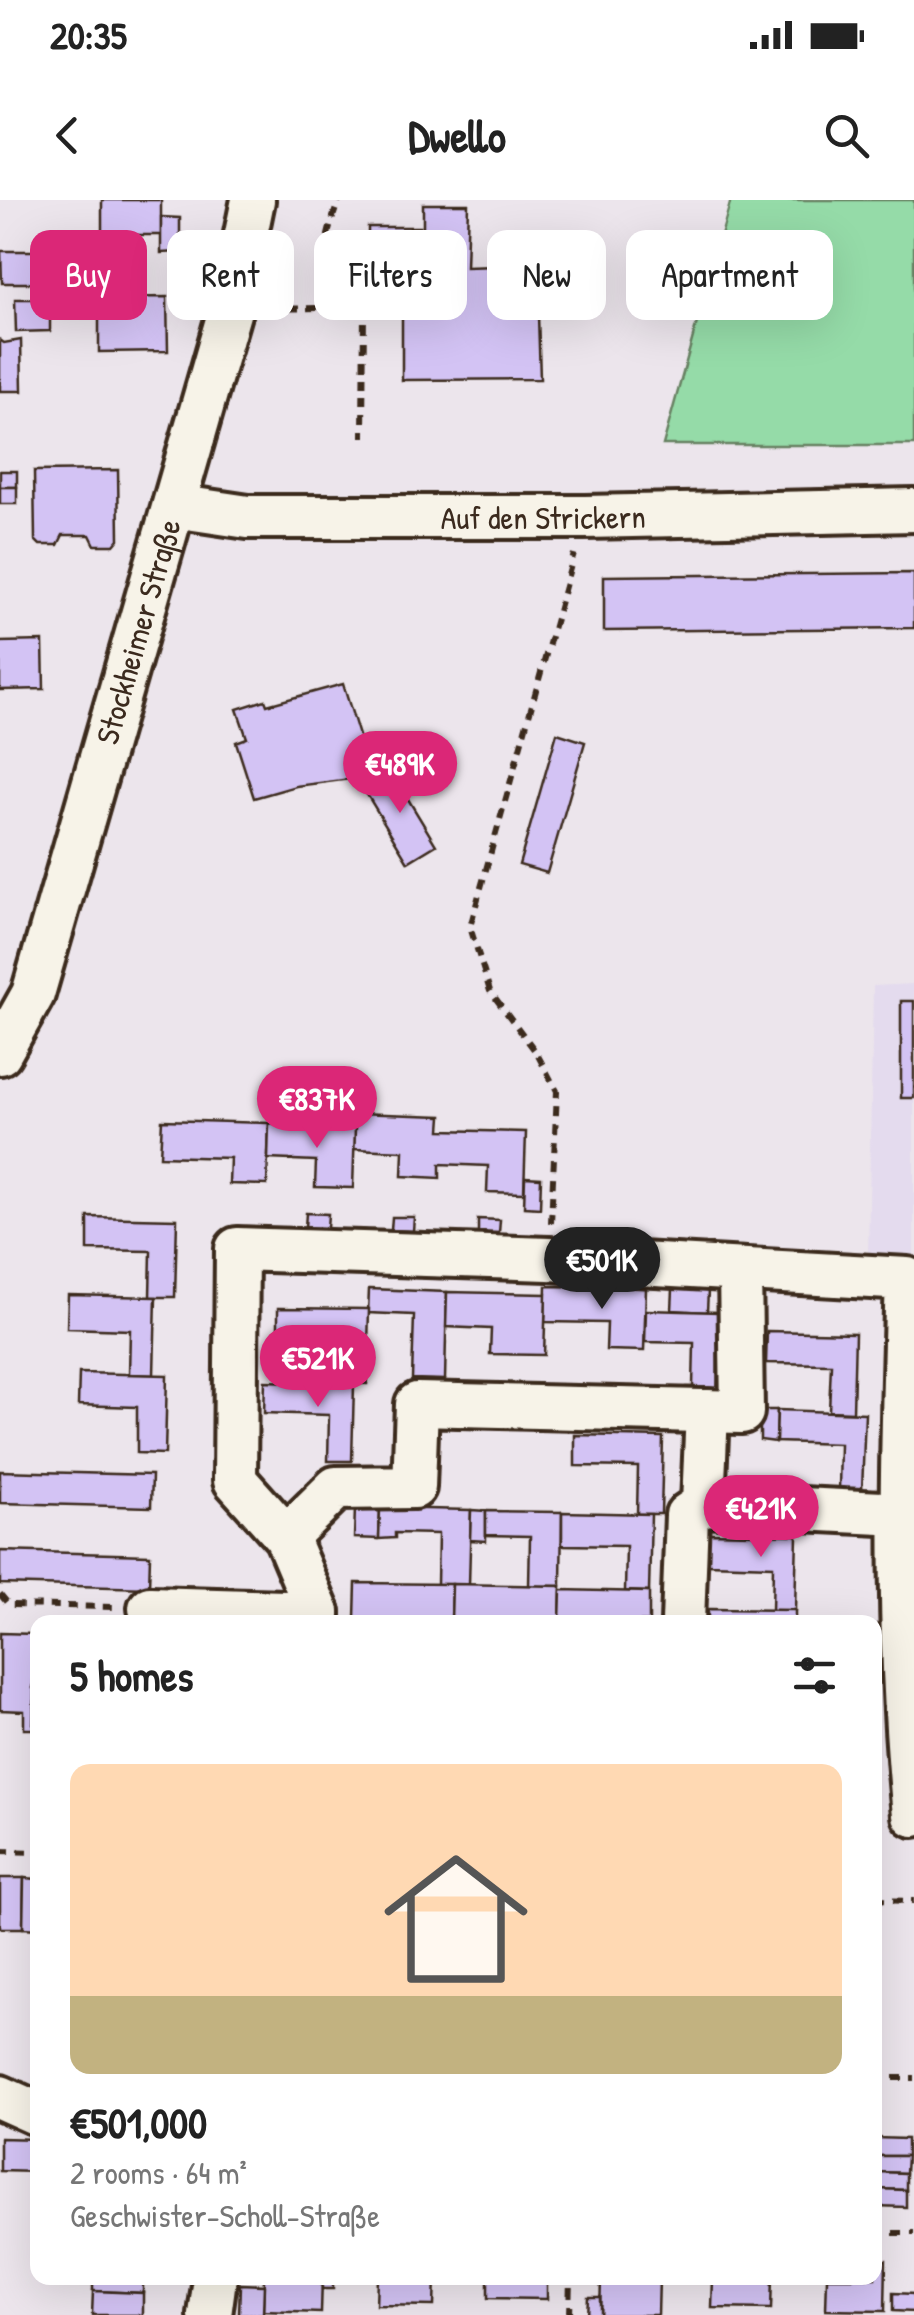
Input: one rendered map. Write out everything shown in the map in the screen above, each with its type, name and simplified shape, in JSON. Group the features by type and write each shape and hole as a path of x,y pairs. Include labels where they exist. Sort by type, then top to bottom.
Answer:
{"street":[{"name":"Stockheimer Straße","path":"248,230 254,200"},
{"name":"Stockheimer Straße","path":"0,1053 33,994 227,320"},
{"name":"Auf den Strickern","path":"174,506 248,516 585,516 914,510"},
{"path":"317,1615 286,1537 235,1480 237,1250 549,1259 907,1279 900,1479 903,1665 914,1815"},
{"path":"286,1537 336,1488 414,1487 417,1404 742,1412 740,1270"},
{"path":"703,1504 707,1411"},
{"path":"683,1615 687,1515 703,1504 902,1514"},
{"path":"150,1608 268,1615"},
{"path":"0,2096 30,2110"},
{"path":"210,2315 215,2285"}],"path":[{"path":"327,230 339,200"},
{"path":"363,438 364,320"},
{"path":"549,1259 557,1091 536,1052 490,991 470,927 585,516"},
{"path":"0,1594 9,1604 150,1608"},
{"path":"0,1851 30,1852"},
{"path":"882,1900 914,1900"},
{"path":"882,2078 914,2078"},
{"path":"882,2233 914,2234"},
{"path":"569,2315 570,2285"}],"shaded area":[{"path":"914,984 914,1258 868,1257 873,986"}],"green space":[{"path":"731,200 914,200 914,445 663,445 698,320 833,320 833,230 723,230"}],"building":[{"path":"102,200 161,200 161,235 147,235 147,230 102,230"},
{"path":"423,204 468,204 467,236 467,230 368,230 368,227 423,227"},
{"path":"161,217 180,218 180,230 167,230 167,253 161,253"},
{"path":"1,251 30,251 30,283 2,283"},
{"path":"487,266 487,320 538,320 540,379 402,380 402,320 467,320 467,267"},
{"path":"147,297 167,297 168,351 99,352 99,320 147,320"},
{"path":"15,299 30,299 30,320 50,320 50,331 16,332"},
{"path":"0,340 21,340 22,391 0,391"},
{"path":"118,470 119,539 114,545 95,545 90,535 63,535 58,545 40,545 35,540 34,471"},
{"path":"0,471 17,471 17,487 0,487"},
{"path":"0,487 17,487 17,504 0,504"},
{"path":"914,573 914,628 604,631 604,576"},
{"path":"43,641 44,689 0,690 0,642"},
{"path":"343,684 360,739 355,741 359,778 296,786 254,798 236,742 247,738 237,709"},
{"path":"557,733 585,742 547,873 519,865"},
{"path":"391,771 436,845 408,862 363,788"},
{"path":"901,1001 914,1001 914,1098 901,1098"},
{"path":"355,1113 442,1116 441,1130 526,1132 524,1193 487,1192 488,1166 440,1164 440,1178 402,1176 403,1151 354,1149"},
{"path":"162,1120 269,1123 267,1185 229,1184 230,1158 160,1156"},
{"path":"269,1123 355,1127 353,1188 315,1187 316,1161 268,1159"},
{"path":"525,1177 541,1178 540,1208 524,1207"},
{"path":"306,1213 328,1214 327,1228 305,1227"},
{"path":"88,1217 177,1219 175,1297 150,1297 151,1251 88,1250"},
{"path":"392,1217 414,1217 413,1231 391,1230"},
{"path":"478,1219 500,1220 499,1233 478,1232"},
{"path":"546,1286 646,1288 644,1351 606,1350 607,1323 545,1322"},
{"path":"369,1289 447,1292 445,1380 412,1379 414,1315 368,1313"},
{"path":"673,1289 708,1290 707,1312 672,1310"},
{"path":"447,1292 546,1294 544,1355 490,1354 491,1329 446,1327"},
{"path":"68,1295 156,1297 154,1375 129,1374 130,1330 67,1328"},
{"path":"278,1308 369,1309 367,1384 335,1383 336,1333 293,1332 293,1337 278,1337"},
{"path":"646,1310 719,1312 717,1404 687,1403 687,1387 693,1387 694,1343 645,1342"},
{"path":"767,1331 855,1333 853,1412 829,1411 831,1364 766,1363"},
{"path":"79,1373 167,1375 165,1454 137,1453 137,1407 78,1405"},
{"path":"265,1381 354,1384 352,1461 328,1461 329,1415 264,1413"},
{"path":"760,1410 777,1410 776,1442 760,1440"},
{"path":"777,1410 865,1413 862,1491 839,1490 840,1444 776,1442"},
{"path":"575,1435 663,1437 661,1514 637,1514 638,1467 575,1466"},
{"path":"0,1471 152,1475 151,1507 0,1503"},
{"path":"355,1508 380,1508 379,1539 354,1538"},
{"path":"380,1508 471,1510 469,1585 437,1584 438,1534 395,1533 395,1538 379,1539"},
{"path":"471,1510 486,1511 486,1541 470,1540"},
{"path":"486,1511 562,1512 561,1586 529,1586 530,1536 486,1535"},
{"path":"562,1512 651,1514 649,1592 625,1591 626,1546 562,1545"},
{"path":"709,1533 797,1535 795,1610 772,1611 773,1566 708,1564"},
{"path":"0,1551 150,1555 149,1588 0,1584"},
{"path":"356,1583 452,1584 451,1615 355,1615"},
{"path":"452,1584 561,1586 560,1615 451,1615"},
{"path":"561,1590 649,1592 649,1615 560,1615"},
{"path":"708,1609 795,1610 795,1615 708,1615"},
{"path":"0,1633 30,1634 30,1729 24,1729 24,1711 0,1710"},
{"path":"0,1878 24,1878 23,1928 0,1928"},
{"path":"24,1878 30,1878 30,1928 23,1928"},
{"path":"0,2138 30,2139 30,2172 0,2171"},
{"path":"882,2138 907,2139 907,2156 882,2156"},
{"path":"882,2156 907,2156 906,2173 882,2172"},
{"path":"882,2172 906,2173 906,2190 882,2189"},
{"path":"882,2189 906,2190 906,2207 882,2206"},
{"path":"882,2260 886,2260 885,2311 826,2310 827,2285 882,2285"},
{"path":"93,2285 143,2285 143,2293 93,2291"},
{"path":"240,2285 264,2285 263,2315 239,2315"},
{"path":"264,2285 322,2285 321,2313 263,2311"},
{"path":"377,2285 435,2285 434,2306 376,2305"},
{"path":"488,2285 547,2285 547,2299 488,2298"},
{"path":"601,2285 659,2285 658,2315 600,2315"},
{"path":"713,2285 772,2285 771,2309 712,2308"},
{"path":"93,2291 143,2293 143,2315 92,2315"},
{"path":"893,2293 914,2294 914,2312 893,2311"},
{"path":"588,2297 600,2297 600,2315 587,2315"}]}
